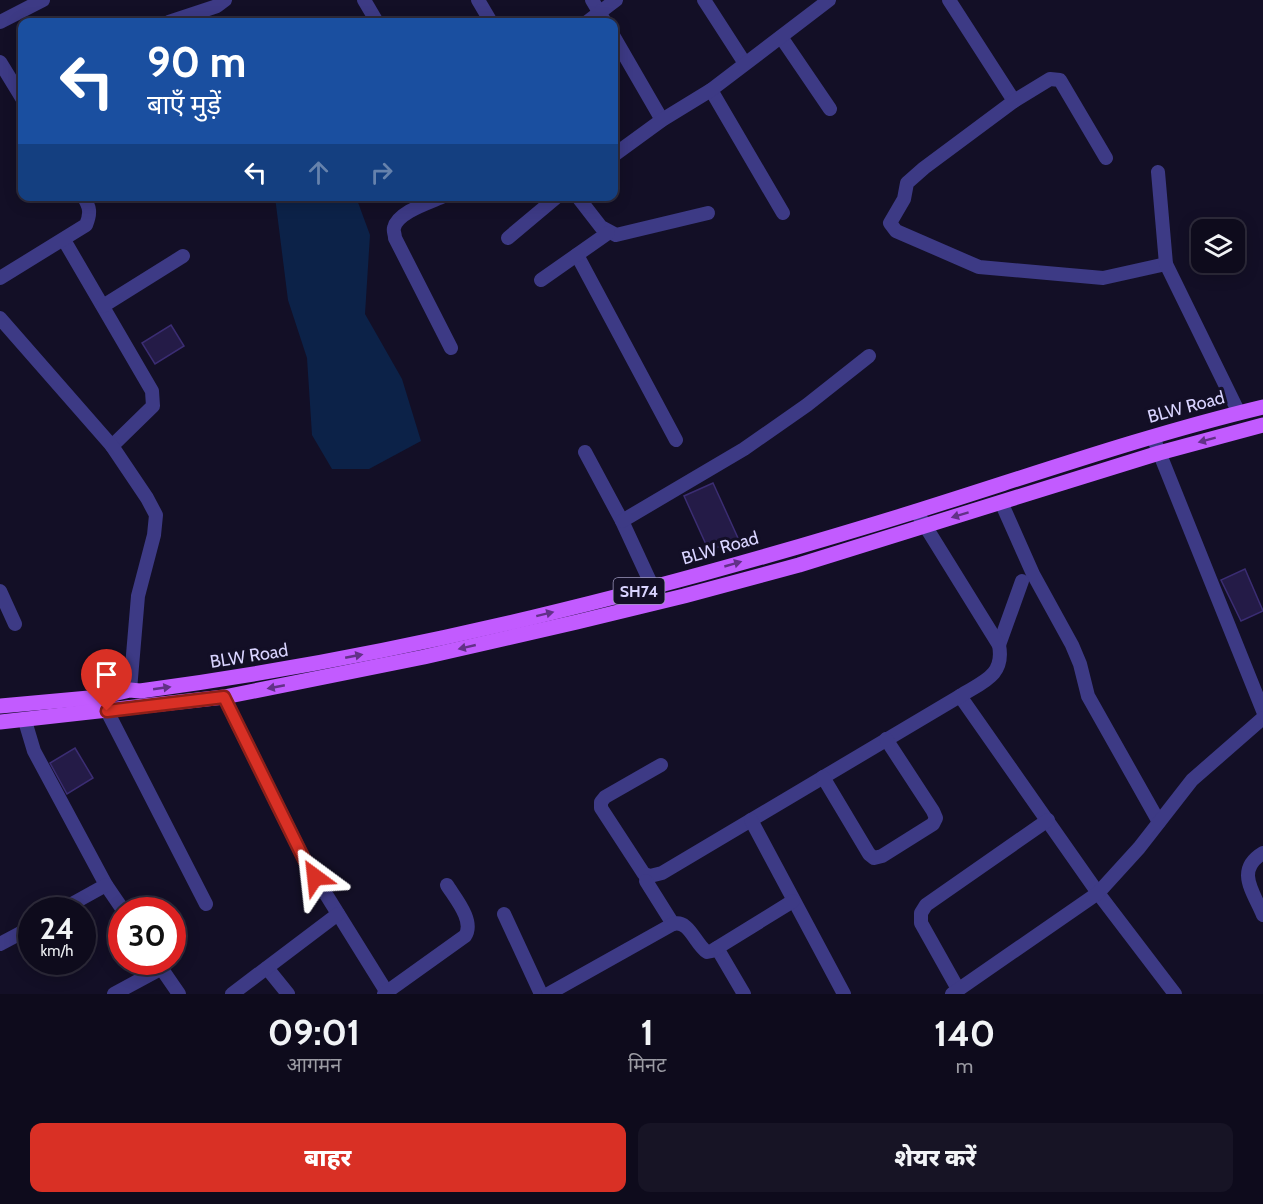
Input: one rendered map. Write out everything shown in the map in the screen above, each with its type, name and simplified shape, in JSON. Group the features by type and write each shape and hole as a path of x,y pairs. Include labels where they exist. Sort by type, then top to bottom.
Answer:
{"main road":[{"name":"BLW Road","path":"0,706 72,707 130,690 140,691 286,670 452,637 653,588 916,511 1153,436 1263,407"},
{"name":"SH74","path":"0,722 25,721 72,707 107,711 224,697 424,657 684,596 799,565 1159,453 1263,425"},
{"path":"202,683 204,699"}],"street":[{"path":"0,22 43,0"},
{"path":"181,18 217,6 225,0"},
{"path":"364,0 375,18"},
{"path":"478,0 488,18"},
{"path":"592,0 603,18 616,0"},
{"path":"704,0 744,62"},
{"path":"949,0 1014,101"},
{"path":"618,152 662,120 711,90 744,62 781,38 824,2"},
{"path":"781,38 830,109"},
{"path":"618,44 662,120"},
{"path":"0,62 18,91"},
{"path":"1106,158 1060,80 1050,79 1014,101 907,183 904,200 891,220 892,228 979,267 1103,278 1167,264"},
{"path":"711,90 783,213"},
{"path":"1158,172 1167,264 1239,413"},
{"path":"0,278 86,225 91,215 86,201"},
{"path":"433,201 409,212 399,220 394,228 395,238 451,348"},
{"path":"508,238 552,201"},
{"path":"581,201 601,227 608,233 616,235 708,213"},
{"path":"541,280 608,233"},
{"path":"64,240 153,391 153,406 112,446"},
{"path":"578,255 676,440"},
{"path":"103,306 183,256"},
{"path":"0,318 112,446 156,515 154,535 138,596 130,690"},
{"path":"622,521 744,449 807,405 869,356"},
{"path":"1153,436 1263,711"},
{"path":"585,452 622,521 653,588"},
{"path":"1001,502 1033,574 1072,645 1080,664 1088,696 1159,822"},
{"path":"661,765 605,796 601,802 602,808 644,874 650,876 662,873 994,674 1000,666 999,645 916,511"},
{"path":"999,645 1022,581"},
{"path":"0,591 15,624"},
{"path":"960,696 1098,893 1175,994"},
{"path":"224,697 304,859 385,993 465,936 469,930 469,923 447,885"},
{"path":"107,711 206,904"},
{"path":"1048,820 926,905 921,913 921,923 955,991 1098,893 1192,780 1263,718"},
{"path":"25,721 34,751 114,897"},
{"path":"823,777 869,854 874,858 882,856 933,824 936,818 886,739"},
{"path":"751,820 844,994"},
{"path":"1263,853 1250,864 1247,872 1250,886 1263,915"},
{"path":"646,881 673,924"},
{"path":"84,897 106,885"},
{"path":"548,994 673,924 679,922 684,924 707,952 793,901"},
{"path":"232,994 338,914"},
{"path":"504,914 541,994"},
{"path":"0,944 18,934"},
{"path":"717,948 744,994"},
{"path":"267,968 288,994"},
{"path":"114,994 143,975"},
{"path":"166,975 179,994"}],"water":[{"path":"276,201 357,201 370,235 365,314 402,379 421,441 369,469 332,469 312,435 307,358 288,300"}],"building":[{"path":"171,325 184,346 155,364 142,343"},
{"path":"713,483 738,538 709,551 684,496"},
{"path":"1245,569 1263,611 1241,621 1221,580"},
{"path":"75,748 93,778 67,794 50,763"}],"route":[{"path":"107,711 224,697 315,877"}]}
